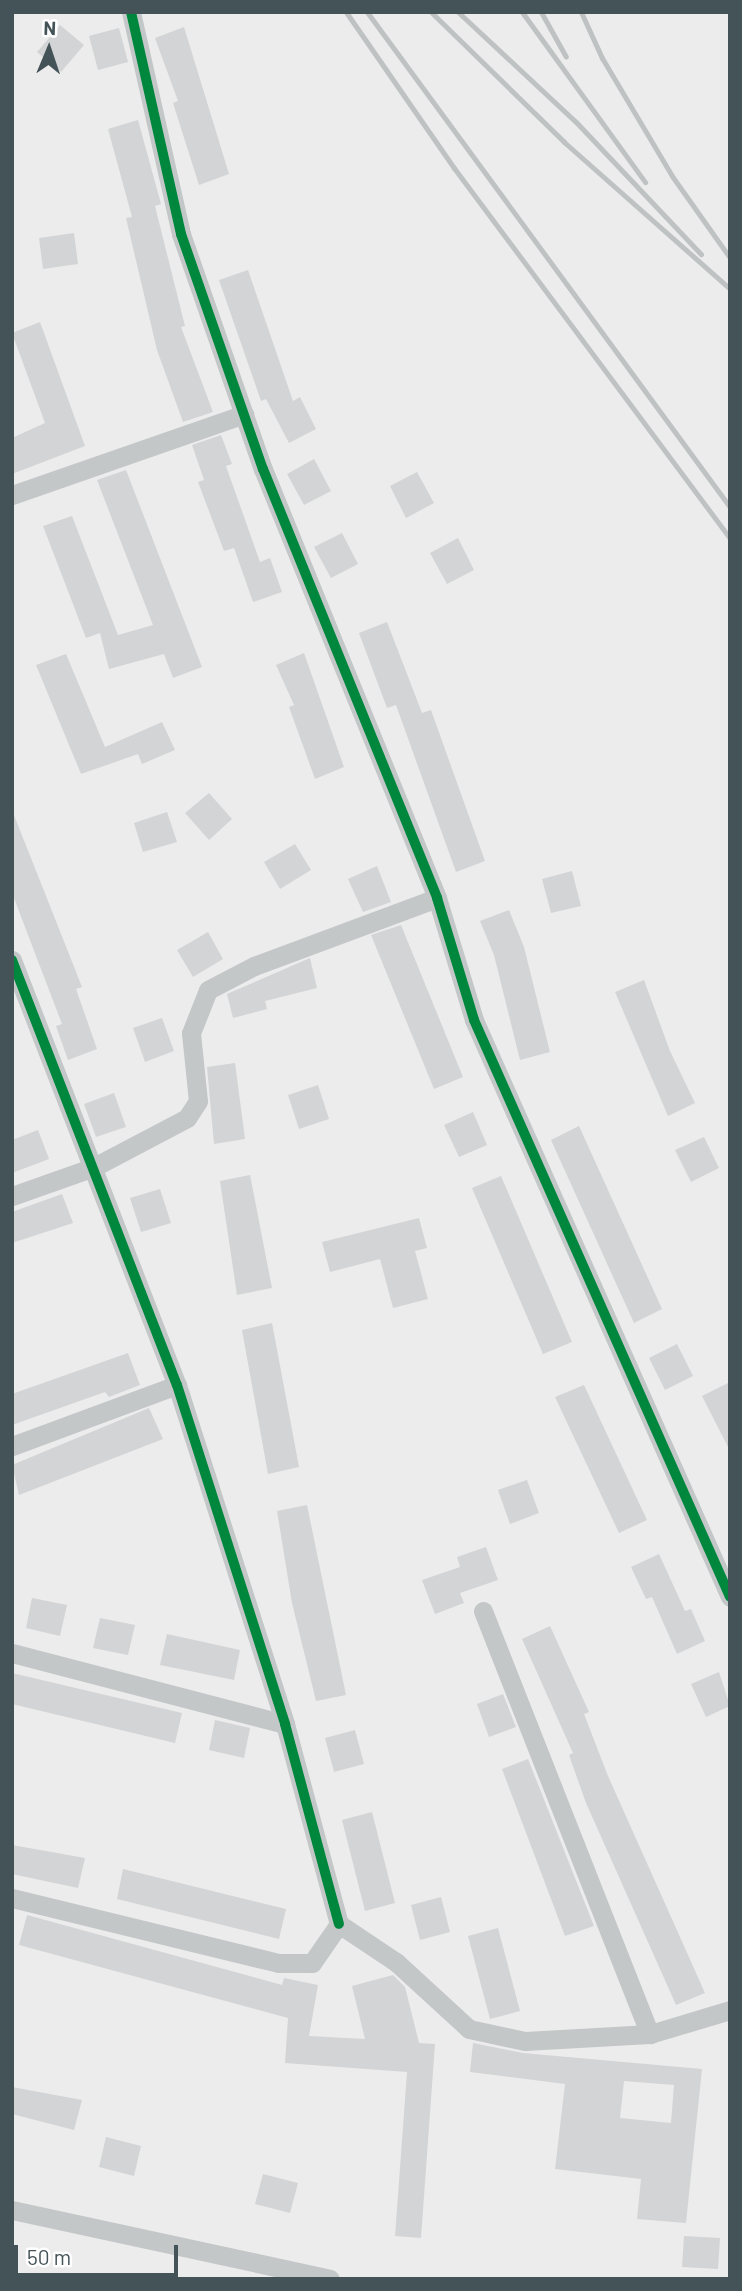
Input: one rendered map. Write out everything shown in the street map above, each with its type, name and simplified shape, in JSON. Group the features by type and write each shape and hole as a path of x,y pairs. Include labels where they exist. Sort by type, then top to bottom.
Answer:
{"street":[{"path":"131,12 181,234 244,414 437,898 474,1020 730,1597"},
{"path":"12,495 244,414"},
{"path":"12,1196 94,1167 187,1118 198,1101 191,1033 208,990 254,966 437,898"},
{"path":"12,960 177,1385 285,1724 339,1924 396,1962 469,2029 525,2041 650,2034 730,2010"},
{"path":"12,1446 177,1385"},
{"path":"483,1611 650,2034"},
{"path":"12,1653 285,1724"},
{"path":"12,1898 278,1963 312,1963 339,1924"},
{"path":"12,2210 330,2279"}],"building":[{"path":"60,25 84,45 61,72 37,52"},
{"path":"184,27 229,174 199,185 173,103 178,101 155,38"},
{"path":"119,28 128,62 98,70 89,36"},
{"path":"138,120 161,204 155,206 185,326 181,327 213,412 183,422 157,350 126,218 132,217 108,129"},
{"path":"74,233 78,264 43,269 39,238"},
{"path":"248,270 293,401 300,397 316,429 289,443 266,399 261,401 219,280"},
{"path":"40,322 85,446 12,474 12,438 45,423 12,333"},
{"path":"221,435 232,464 226,466 260,562 270,558 282,592 253,602 234,548 224,551 198,482 204,480 192,445"},
{"path":"314,459 331,491 304,505 287,474"},
{"path":"126,470 202,667 173,678 164,654 109,669 100,633 86,638 43,526 72,516 118,635 153,625 97,480"},
{"path":"417,472 434,503 406,518 390,486"},
{"path":"342,533 358,564 331,578 314,547"},
{"path":"458,538 474,570 447,584 430,553"},
{"path":"387,622 422,713 431,710 485,861 456,872 396,705 387,708 359,633"},
{"path":"304,653 344,767 315,779 289,707 294,705 276,665"},
{"path":"66,654 105,747 162,722 175,750 142,764 138,754 81,774 36,665"},
{"path":"209,793 232,819 209,840 185,813"},
{"path":"12,810 82,987 76,989 97,1049 68,1060 56,1026 62,1024 12,893"},
{"path":"167,812 177,842 143,852 134,823"},
{"path":"295,844 311,870 280,889 264,862"},
{"path":"377,866 391,902 363,912 348,879"},
{"path":"572,871 581,906 551,913 542,879"},
{"path":"509,910 524,947 550,1052 520,1060 494,955 480,921"},
{"path":"401,925 463,1077 434,1089 371,935"},
{"path":"208,932 223,959 193,977 177,950"},
{"path":"310,958 317,988 265,1001 267,1009 233,1018 227,994"},
{"path":"644,980 670,1051 695,1103 668,1116 615,992"},
{"path":"162,1018 174,1051 145,1062 133,1028"},
{"path":"235,1063 245,1139 214,1144 207,1067"},
{"path":"318,1085 329,1119 299,1129 288,1095"},
{"path":"114,1093 126,1127 96,1137 84,1104"},
{"path":"473,1112 487,1145 459,1157 444,1125"},
{"path":"579,1126 662,1309 634,1323 551,1140"},
{"path":"38,1130 49,1159 12,1173 12,1140"},
{"path":"704,1137 719,1168 691,1182 675,1150"},
{"path":"250,1175 272,1288 237,1295 220,1181"},
{"path":"501,1176 572,1342 543,1354 472,1188"},
{"path":"160,1189 171,1223 141,1232 130,1198"},
{"path":"62,1194 73,1223 12,1243 12,1212"},
{"path":"419,1218 427,1248 415,1251 428,1299 393,1308 380,1259 330,1272 322,1242"},
{"path":"272,1323 299,1467 268,1474 242,1330"},
{"path":"677,1344 693,1376 665,1390 649,1358"},
{"path":"128,1353 140,1385 109,1397 105,1392 12,1425 12,1394"},
{"path":"730,1382 730,1451 702,1396"},
{"path":"584,1385 647,1520 619,1533 555,1397"},
{"path":"149,1408 163,1439 19,1495 12,1465"},
{"path":"527,1480 539,1513 510,1524 498,1490"},
{"path":"307,1505 346,1695 316,1701 292,1603 277,1511"},
{"path":"486,1547 498,1580 460,1593 464,1603 435,1614 422,1580 460,1567 457,1557"},
{"path":"659,1554 685,1611 691,1609 705,1641 677,1654 652,1597 646,1599 631,1567"},
{"path":"32,1598 67,1605 60,1636 26,1628"},
{"path":"100,1618 135,1625 128,1655 93,1648"},
{"path":"550,1626 589,1712 584,1714 608,1776 705,1993 676,2005 586,1803 569,1755 573,1753 522,1639"},
{"path":"167,1634 240,1650 234,1680 160,1665"},
{"path":"719,1672 730,1706 706,1717 691,1684"},
{"path":"12,1673 182,1713 175,1743 12,1704"},
{"path":"503,1694 516,1727 489,1737 477,1704"},
{"path":"215,1720 250,1728 244,1758 209,1750"},
{"path":"355,1730 364,1764 334,1772 325,1738"},
{"path":"528,1759 594,1926 565,1936 502,1769"},
{"path":"372,1812 395,1903 365,1911 342,1820"},
{"path":"12,1845 85,1858 78,1888 12,1874"},
{"path":"123,1869 286,1909 279,1939 117,1899"},
{"path":"441,1897 450,1932 420,1940 411,1905"},
{"path":"27,1915 282,1985 284,1978 318,1985 309,2036 365,2039 352,1986 393,1975 405,1987 419,2043 435,2044 421,2238 395,2236 407,2072 285,2063 288,2018 19,1945"},
{"path":"498,1928 520,2011 490,2019 468,1936"},
{"path":"473,2043 523,2053 702,2069 686,2223 637,2219 641,2179 555,2169 565,2084 470,2072","holes":["624,2081 674,2085 671,2123 620,2118"]},
{"path":"12,2087 82,2100 74,2130 12,2114"},
{"path":"106,2137 141,2146 134,2176 99,2167"},
{"path":"263,2174 298,2183 290,2213 255,2204"},
{"path":"684,2236 720,2238 718,2269 682,2267"}],"railway":[{"path":"346,12 454,168 730,538"},
{"path":"367,12 730,507"},
{"path":"431,12 564,142 730,289"},
{"path":"458,12 576,122 701,254"},
{"path":"522,12 645,182"},
{"path":"541,12 566,57"},
{"path":"581,12 602,58 672,176 730,258"}],"cycle path":[{"path":"131,12 181,234 263,469 437,898 474,1020 730,1597"},
{"path":"12,960 177,1385 285,1724 339,1924"}]}
